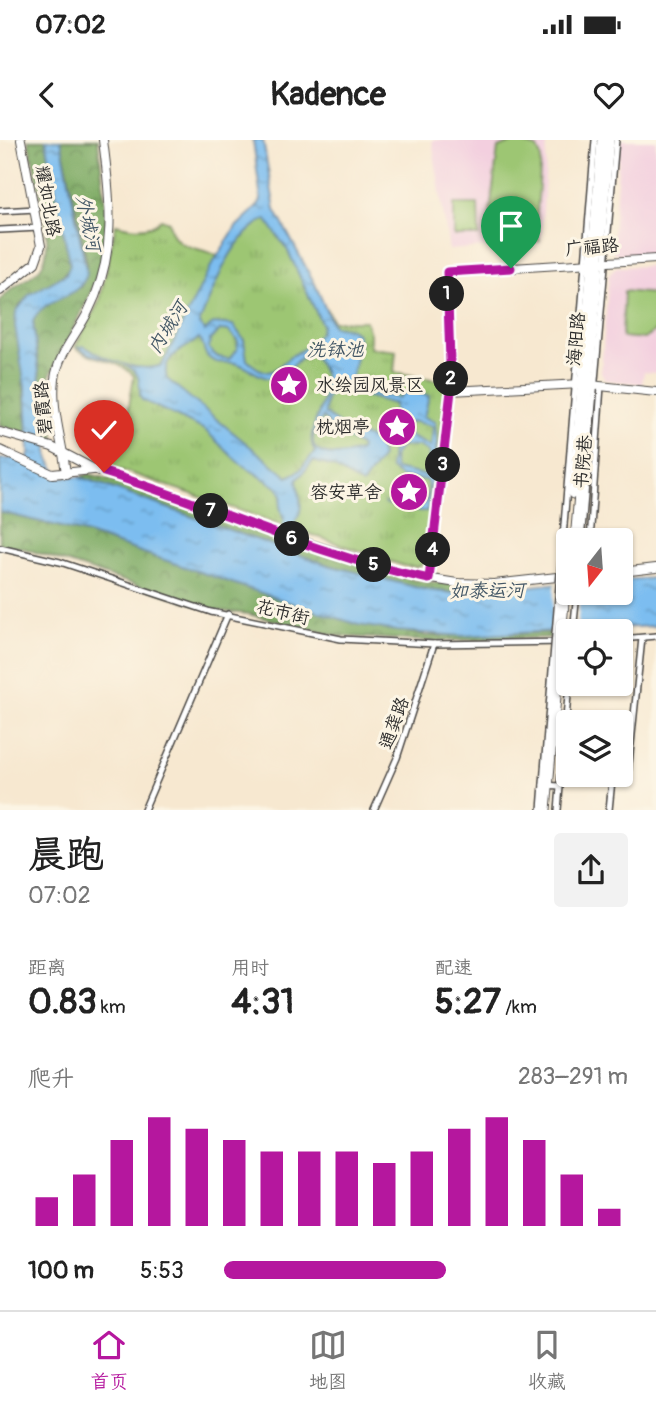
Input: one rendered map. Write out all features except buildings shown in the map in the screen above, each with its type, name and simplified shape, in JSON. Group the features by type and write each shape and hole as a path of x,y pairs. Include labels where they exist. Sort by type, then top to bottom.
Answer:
{"main road":[{"name":"海阳路","path":"572,528 588,385 602,140"},
{"name":"海阳路","path":"595,263 609,140"},
{"name":"海阳路","path":"573,524 573,528"},
{"name":"海阳路","path":"552,810 551,785 564,606"},
{"name":"海阳路","path":"555,732 569,606"},
{"name":"海阳路","path":"544,810 551,785"}],"street":[{"name":"耀如北路","path":"0,291 35,263 41,246 40,228 22,140"},
{"name":"碧霞路","path":"103,140 111,204 110,247 95,297 57,369 55,408 63,452 96,470 279,535 383,568 429,579 494,584 556,577"},
{"path":"595,140 595,263"},
{"path":"595,263 616,140"},
{"path":"0,211 36,209"},
{"path":"0,230 40,228"},
{"name":"广福路","path":"447,272 656,259"},
{"path":"429,579 451,391 447,272"},
{"path":"451,391 588,385 656,392"},
{"name":"书院巷","path":"588,385 590,528"},
{"path":"0,432 63,452 63,475"},
{"path":"0,450 52,474 96,470"},
{"path":"573,524 575,528"},
{"path":"555,732 573,524"},
{"name":"花市街","path":"0,548 60,562 228,614 341,639 434,644 556,642"},
{"path":"634,571 656,568"},
{"path":"144,810 228,614"},
{"path":"633,638 656,636"},
{"path":"633,741 642,638"},
{"name":"通龚路","path":"374,810 397,758 434,644"},
{"path":"555,732 566,696"},
{"path":"556,783 551,785 558,810"},
{"path":"609,810 611,787"}],"shaded area":[{"path":"432,140 544,140 547,144 541,243 449,250"},
{"path":"620,140 656,140 656,254 622,256 612,251"},
{"path":"656,266 656,373 644,372 642,384 605,380 601,372 609,275 616,267"}],"green space":[{"path":"28,140 46,140 70,265 61,276 19,306 27,433 0,426 0,302 41,267 46,256 46,223"},
{"path":"61,140 98,140 107,219 102,261 89,297 49,377 54,440 47,438 33,321 42,306 81,287 87,263"},
{"path":"517,141 537,148 541,157 536,226 540,241 486,244 498,148"},
{"path":"454,204 478,204 479,236 454,236"},
{"name":"水绘园风景区","path":"272,213 333,321 366,321 370,348 396,351 394,372 447,382 426,562 418,567 404,566 109,466 128,412 134,376 122,367 75,347 100,300 116,224 133,228 146,227 161,219 169,222 171,231 180,243 218,256 236,227"},
{"path":"624,291 656,294 656,330 644,339 622,337"},
{"path":"89,474 143,488 276,540 274,546 80,477"},
{"path":"0,512 82,532 205,573 426,636 556,632 556,637 428,641 338,636 248,614 212,610 23,548 0,544"},
{"path":"290,543 413,580 478,587 515,586 489,592 461,593 400,585 287,551"}],"water":[{"path":"46,140 61,140 87,274 76,290 45,307 33,321 49,459 60,477 80,477 328,565 427,590 461,594 556,583 556,606 634,606 634,579 656,578 656,626 633,627 633,619 556,619 556,631 462,636 359,625 82,532 0,512 0,459 28,458 29,453 26,393 15,326 16,312 29,295 66,274 70,265"},
{"name":"洗钵池","path":"253,140 263,140 275,210 315,284 333,326 351,329 357,333 359,344 350,385 374,394 399,398 402,394 414,392 429,396 424,417 435,422 437,443 427,511 409,511 383,503 415,508 425,502 428,489 426,480 401,477 390,468 392,448 385,445 380,449 382,457 362,485 333,467 313,461 297,480 300,510 296,520 290,524 284,520 280,507 282,495 278,488 238,462 205,430 142,400 138,376 120,362 143,368 162,365 210,268 236,227 261,200","holes":["266,219 288,251 322,325 312,343 268,372 247,360 244,340 233,325 214,323 205,331 199,324 224,265 232,251 253,227","220,330 229,331 238,341 237,350 229,359 218,357 209,349 210,340","199,338 206,355 211,360 242,365 268,378 282,377 302,357 313,355 322,369 324,395 313,430 315,452 299,471 288,477 167,379 167,364 171,359","334,387 394,404 395,426 402,428 404,436 395,444 350,431 333,420 325,413 326,399","323,417 332,428 361,447 360,451 339,455 321,452 315,447 315,430","411,421 433,426 431,447 411,437 406,427","401,446 419,446 429,452 428,476 395,469 393,458"]},
{"path":"84,346 110,360 92,355 79,347"}],"pier":[{"path":"555,579 556,606 579,606 578,619 556,619 556,636 551,637"}],"waterway":[{"name":"内城河","path":"277,561 293,510"}],"place":[{"name":"水绘园风景区","path":"289,385"},
{"name":"枕烟亭","path":"397,427"},
{"name":"容安草舍","path":"409,492"}],"route":[{"path":"104,472 291,539 407,575 429,579 451,391 447,272 511,268"}],"water label":[{"name":"外城河","path":"89,223"},
{"name":"如泰运河","path":"487,590"}]}
